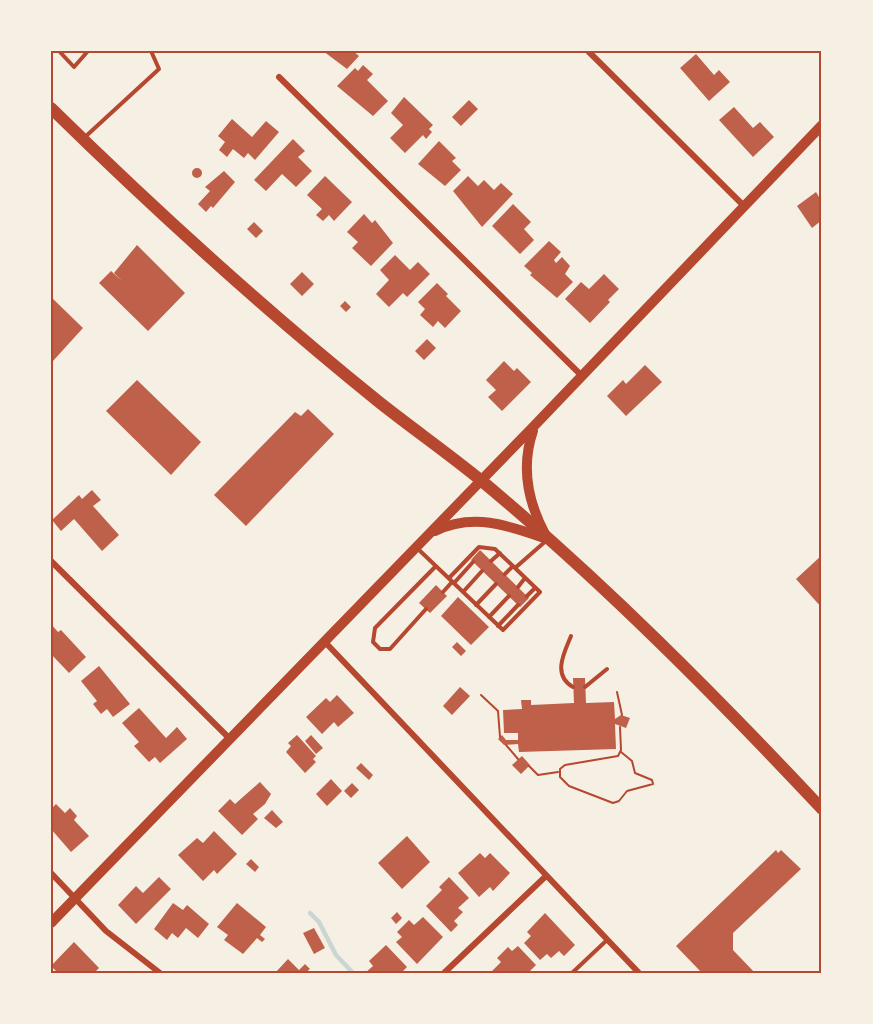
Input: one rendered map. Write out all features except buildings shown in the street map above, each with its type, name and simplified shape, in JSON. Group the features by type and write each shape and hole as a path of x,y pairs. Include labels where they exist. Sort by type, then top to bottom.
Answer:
{"main road":[{"path":"51,108 156,211 362,388 481,481 548,540 679,662 822,809"}],"street":[{"path":"588,51 746,207"},
{"path":"279,77 582,376"},
{"path":"51,922 430,534 746,207 822,125"},
{"path":"535,425 529,442 526,475 532,502 548,540"},
{"path":"430,534 458,523 480,521 511,526 548,540"},
{"path":"51,561 229,738"},
{"path":"324,641 639,973"},
{"path":"51,873 123,946 160,973"},
{"path":"444,973 546,876"}],"lane":[{"path":"60,51 74,66 88,51"},
{"path":"83,140 159,69 151,51"},
{"path":"505,574 548,540"},
{"path":"417,547 436,566 452,581 463,591 476,605 503,630 540,592 495,549 479,547 452,581 443,592"},
{"path":"483,553 487,548"},
{"path":"492,561 500,553"},
{"path":"452,581 473,562"},
{"path":"426,609 390,649 380,649 373,642 375,628 436,566"},
{"path":"463,591 482,571"},
{"path":"518,587 526,578"},
{"path":"476,605 496,584"},
{"path":"527,596 535,588"},
{"path":"489,617 509,596"},
{"path":"498,626 518,605"},
{"path":"571,636 562,656 561,669 563,678 573,687"},
{"path":"585,687 607,669"},
{"path":"572,973 607,940"}],"path":[{"path":"617,692 622,715"},
{"path":"481,695 498,711 500,737"},
{"path":"560,772 562,781 568,786 613,804 627,791 654,784 652,780 635,773 632,761 621,752 620,727"},
{"path":"506,745 518,759"},
{"path":"529,766 538,775 560,772 568,764 613,757 621,752"}],"waterway":[{"path":"310,913 319,922 336,955 353,973"}]}
